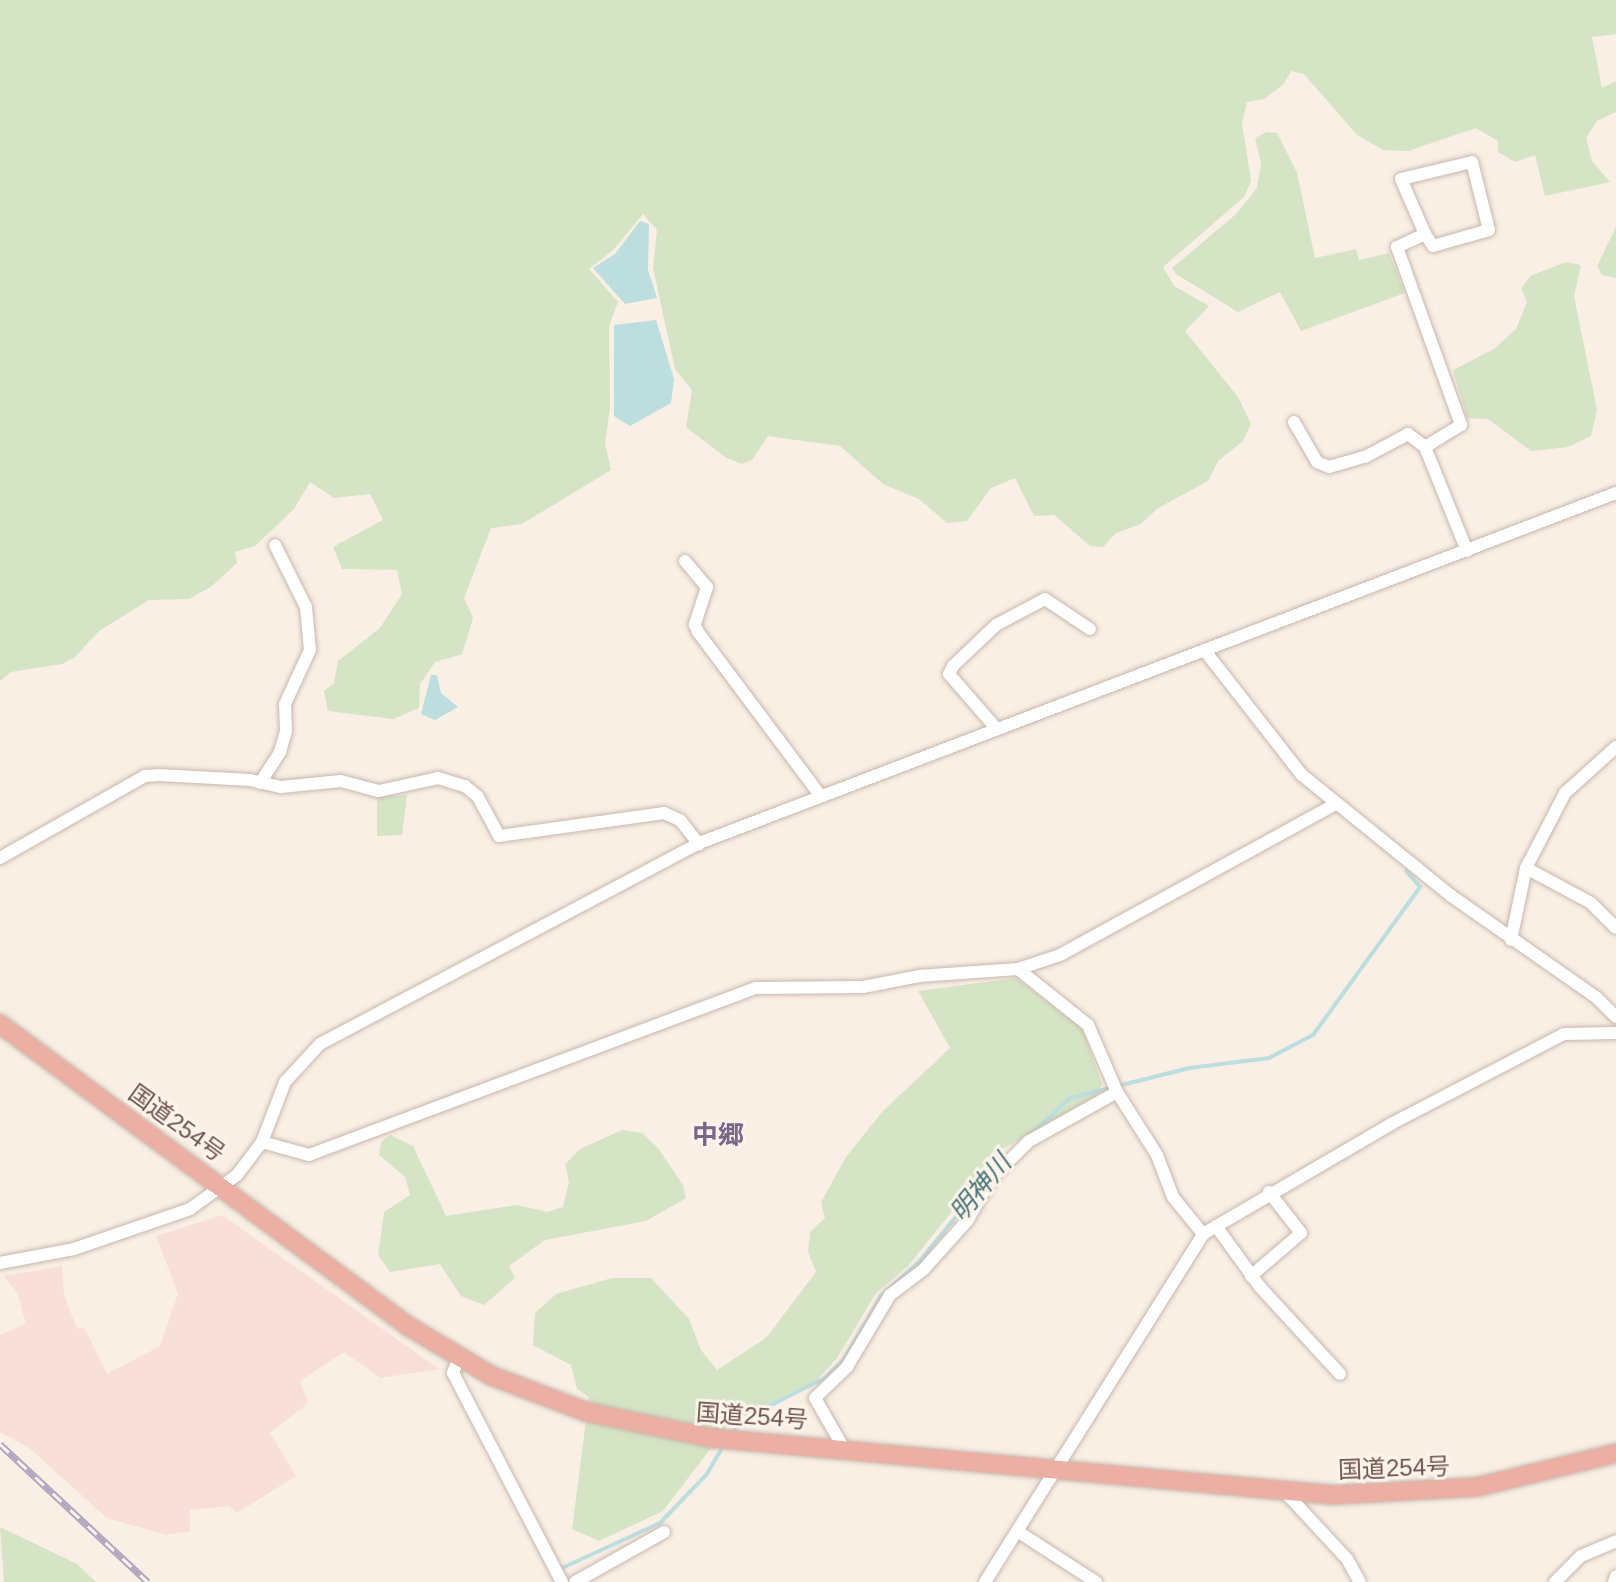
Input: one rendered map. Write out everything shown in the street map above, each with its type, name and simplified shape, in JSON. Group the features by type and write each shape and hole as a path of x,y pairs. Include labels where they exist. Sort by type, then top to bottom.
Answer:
{"highway":[{"name":"国道254号","path":"0,1024 459,1358 558,1404 711,1438 843,1447 1285,1492 1437,1492 1539,1476 1616,1453"}],"street":[{"path":"1472,162 1489,230 1433,246 1425,234 1401,179 1472,162"},
{"path":"1425,234 1397,247 1461,425 1425,447"},
{"path":"1294,422 1317,462 1329,467 1365,457 1408,434 1425,447 1467,551"},
{"path":"0,1263 88,1244 190,1209 224,1187 262,1142 285,1082 320,1044 699,844 995,727 1205,651 1616,493"},
{"path":"260,783 280,752 286,731 285,704 310,650 306,607 275,545"},
{"path":"685,561 707,587 695,625 698,632 820,795"},
{"path":"995,727 949,674 953,666 996,625 1045,599 1090,629"},
{"path":"1205,651 1302,775 1511,940 1616,1017"},
{"path":"1511,940 1526,868 1565,793 1616,747"},
{"path":"0,858 145,776 281,787 341,781 379,791 438,778 465,786 478,797 499,836 664,813 680,820 699,844"},
{"path":"262,1142 309,1155 756,988 863,987 919,976 1018,969 1060,955 1336,804"},
{"path":"1526,868 1591,903 1616,928"},
{"path":"1018,969 1088,1025 1114,1086 1157,1155 1173,1197 1203,1234"},
{"path":"985,1582 1203,1234 1269,1192 1564,1034 1616,1033"},
{"path":"843,1447 815,1398 847,1367 890,1295 923,1270 967,1221 992,1178 1029,1141 1114,1086"},
{"path":"1251,1276 1301,1233 1269,1192"},
{"path":"1216,1226 1251,1276 1340,1374"},
{"path":"459,1358 453,1373 556,1580"},
{"path":"1285,1492 1347,1559 1360,1582"},
{"path":"1017,1531 1096,1582"},
{"path":"575,1582 664,1532"},
{"path":"1555,1582 1581,1556 1616,1541"},
{"path":"1614,1582 1616,1576"}],"shaded area":[{"path":"222,1215 439,1369 380,1378 344,1352 300,1381 308,1403 270,1433 296,1476 237,1513 229,1506 190,1510 190,1531 166,1535 107,1518 28,1447 0,1432 0,1335 26,1324 17,1293 4,1276 62,1266 64,1295 77,1329 84,1327 107,1374 160,1346 178,1294 156,1236"}],"green space":[{"path":"0,0 1616,0 1616,34 1592,37 1602,88 1616,81 1616,112 1597,121 1586,138 1592,161 1610,182 1545,196 1535,155 1515,162 1498,152 1498,141 1476,128 1408,151 1383,150 1357,135 1304,74 1291,71 1283,85 1264,99 1247,102 1242,123 1251,181 1244,197 1163,267 1174,286 1209,306 1185,331 1238,397 1251,424 1243,441 1218,461 1208,481 1158,508 1141,524 1116,533 1103,547 1090,546 1054,515 1034,516 1015,478 991,488 967,521 947,523 919,499 883,484 840,446 768,436 752,460 742,464 725,457 686,427 692,390 675,369 653,268 657,230 643,214 614,249 589,269 618,302 609,326 610,408 605,443 611,470 522,524 491,528 464,598 473,618 462,654 435,662 420,684 419,708 393,719 328,711 324,691 334,683 338,661 380,628 402,594 397,570 342,569 333,547 383,520 370,494 334,498 310,482 294,509 255,546 235,552 237,563 212,586 189,599 149,600 99,631 75,657 62,664 11,672 0,681"},
{"path":"1267,132 1277,133 1297,173 1315,258 1356,249 1359,260 1389,253 1405,293 1301,331 1280,292 1238,312 1176,274 1172,268 1235,215 1257,188 1261,163 1255,138"},
{"path":"1616,227 1616,278 1602,275 1597,266"},
{"path":"1566,262 1581,265 1574,296 1597,410 1591,436 1568,447 1531,451 1488,419 1467,418 1453,370 1494,349 1516,329 1527,302 1521,289 1530,276"},
{"path":"407,795 402,835 377,836 377,797"},
{"path":"1016,978 1083,1029 1102,1084 1097,1098 1002,1149 908,1266 876,1293 837,1358 816,1381 730,1423 663,1511 599,1541 572,1529 589,1397 577,1389 571,1365 533,1345 535,1313 556,1294 612,1278 651,1278 689,1319 701,1350 717,1370 766,1338 816,1272 808,1252 810,1232 825,1218 821,1202 846,1157 883,1111 950,1048 918,991"},
{"path":"622,1130 642,1133 658,1148 683,1185 686,1198 646,1221 545,1240 509,1266 515,1278 484,1305 461,1296 440,1264 390,1272 378,1255 384,1212 410,1195 405,1177 379,1155 381,1142 390,1135 413,1146 446,1216 517,1205 547,1212 563,1207 569,1182 565,1164 580,1149"},
{"path":"0,1527 77,1564 96,1582 4,1582"}],"water":[{"path":"640,221 649,224 648,270 657,298 625,304 593,268 615,254"},
{"path":"656,320 674,379 671,403 630,426 614,416 614,325"},
{"path":"431,675 437,675 441,693 458,707 435,720 421,714"}],"waterway":[{"name":"明神川","path":"1029,1136 1070,1098 1189,1068 1269,1058 1313,1035 1420,887 1406,871"},
{"name":"明神川","path":"729,1435 751,1415 825,1378 844,1359 881,1296 919,1262 981,1186"},
{"name":"明神川","path":"560,1569 660,1523 707,1474 723,1446"}],"railway":[{"path":"0,1444 148,1582"}],"district":[{"name":"中郷","path":"718,1136"}]}
